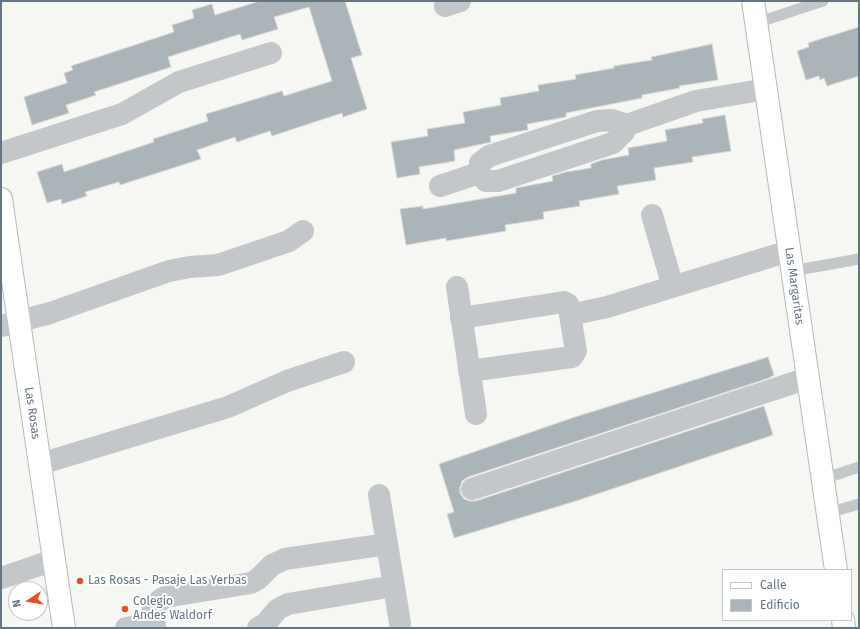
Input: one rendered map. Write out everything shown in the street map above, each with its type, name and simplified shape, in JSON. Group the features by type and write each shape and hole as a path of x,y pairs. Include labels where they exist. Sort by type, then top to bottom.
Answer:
{"street":[{"name":"Las Margaritas","path":"753,1 836,569"},
{"path":"1,153 122,114 178,82 271,53"},
{"path":"440,186 479,172 486,181 498,181 613,143 624,132 627,125 696,101 766,89"},
{"name":"Las Rosas","path":"1,199 10,324 40,464 64,628"},
{"path":"652,215 673,287"},
{"path":"10,324 50,313 169,271 190,267 218,265 230,262 289,241 303,231"},
{"path":"570,315 607,307 673,287 791,261"},
{"path":"456,287 476,414"},
{"path":"461,318 564,302 568,304 576,351 572,357 469,371"},
{"path":"40,464 228,407 288,381 344,362"},
{"path":"472,489 808,378"},
{"path":"379,495 400,623"},
{"path":"126,628 155,626 153,609 160,600 165,597 251,583 258,579 272,565 285,560 387,544"},
{"path":"1,578 54,560"},
{"path":"258,628 266,623 278,609 288,604 394,586"}],"lane":[{"path":"756,23 823,1"},
{"path":"791,261 859,259"},
{"path":"823,479 859,467"},
{"path":"827,512 859,504"}],"building":[{"path":"260,1 345,1 362,55 351,58 367,109 343,117 342,113 272,136 270,131 237,142 235,137 197,150 201,159 120,185 119,182 85,192 87,196 62,204 61,199 47,203 37,172 62,164 64,172 154,142 153,139 208,121 206,114 282,91 284,96 332,81 309,7 274,17 278,29 242,40 240,34 168,57 171,67 94,92 96,95 66,105 69,113 32,125 24,97 67,83 64,73 73,70 71,66 174,32 172,25 194,18 192,10 212,4 215,15"},
{"path":"859,27 859,76 827,86 824,78 820,80 819,76 806,80 797,51 809,47 808,43"},
{"path":"712,44 718,80 679,86 680,88 642,95 642,98 566,113 566,117 527,124 528,130 490,136 491,142 454,150 455,161 419,167 420,174 397,178 391,142 428,136 427,129 465,123 463,112 501,105 500,98 539,91 538,85 576,79 575,75 614,68 614,66 652,60 651,57"},
{"path":"725,115 731,151 692,157 693,162 654,168 656,180 617,186 619,194 579,201 580,206 543,212 544,219 505,225 506,231 446,241 446,238 406,245 400,209 423,206 423,209 516,193 516,188 553,181 552,176 591,168 591,164 602,160 629,155 628,148 667,141 665,130 703,123 702,119"},
{"path":"768,357 774,375 769,378 468,477 462,481 460,493 464,499 476,501 764,406 773,435 579,500 454,538 447,514 454,512 439,464 575,417"}],"place":[{"name":"Las Rosas - Pasaje Las Yerbas","path":"80,581"},
{"name":"Colegio Andes Waldorf","path":"125,609"}]}
